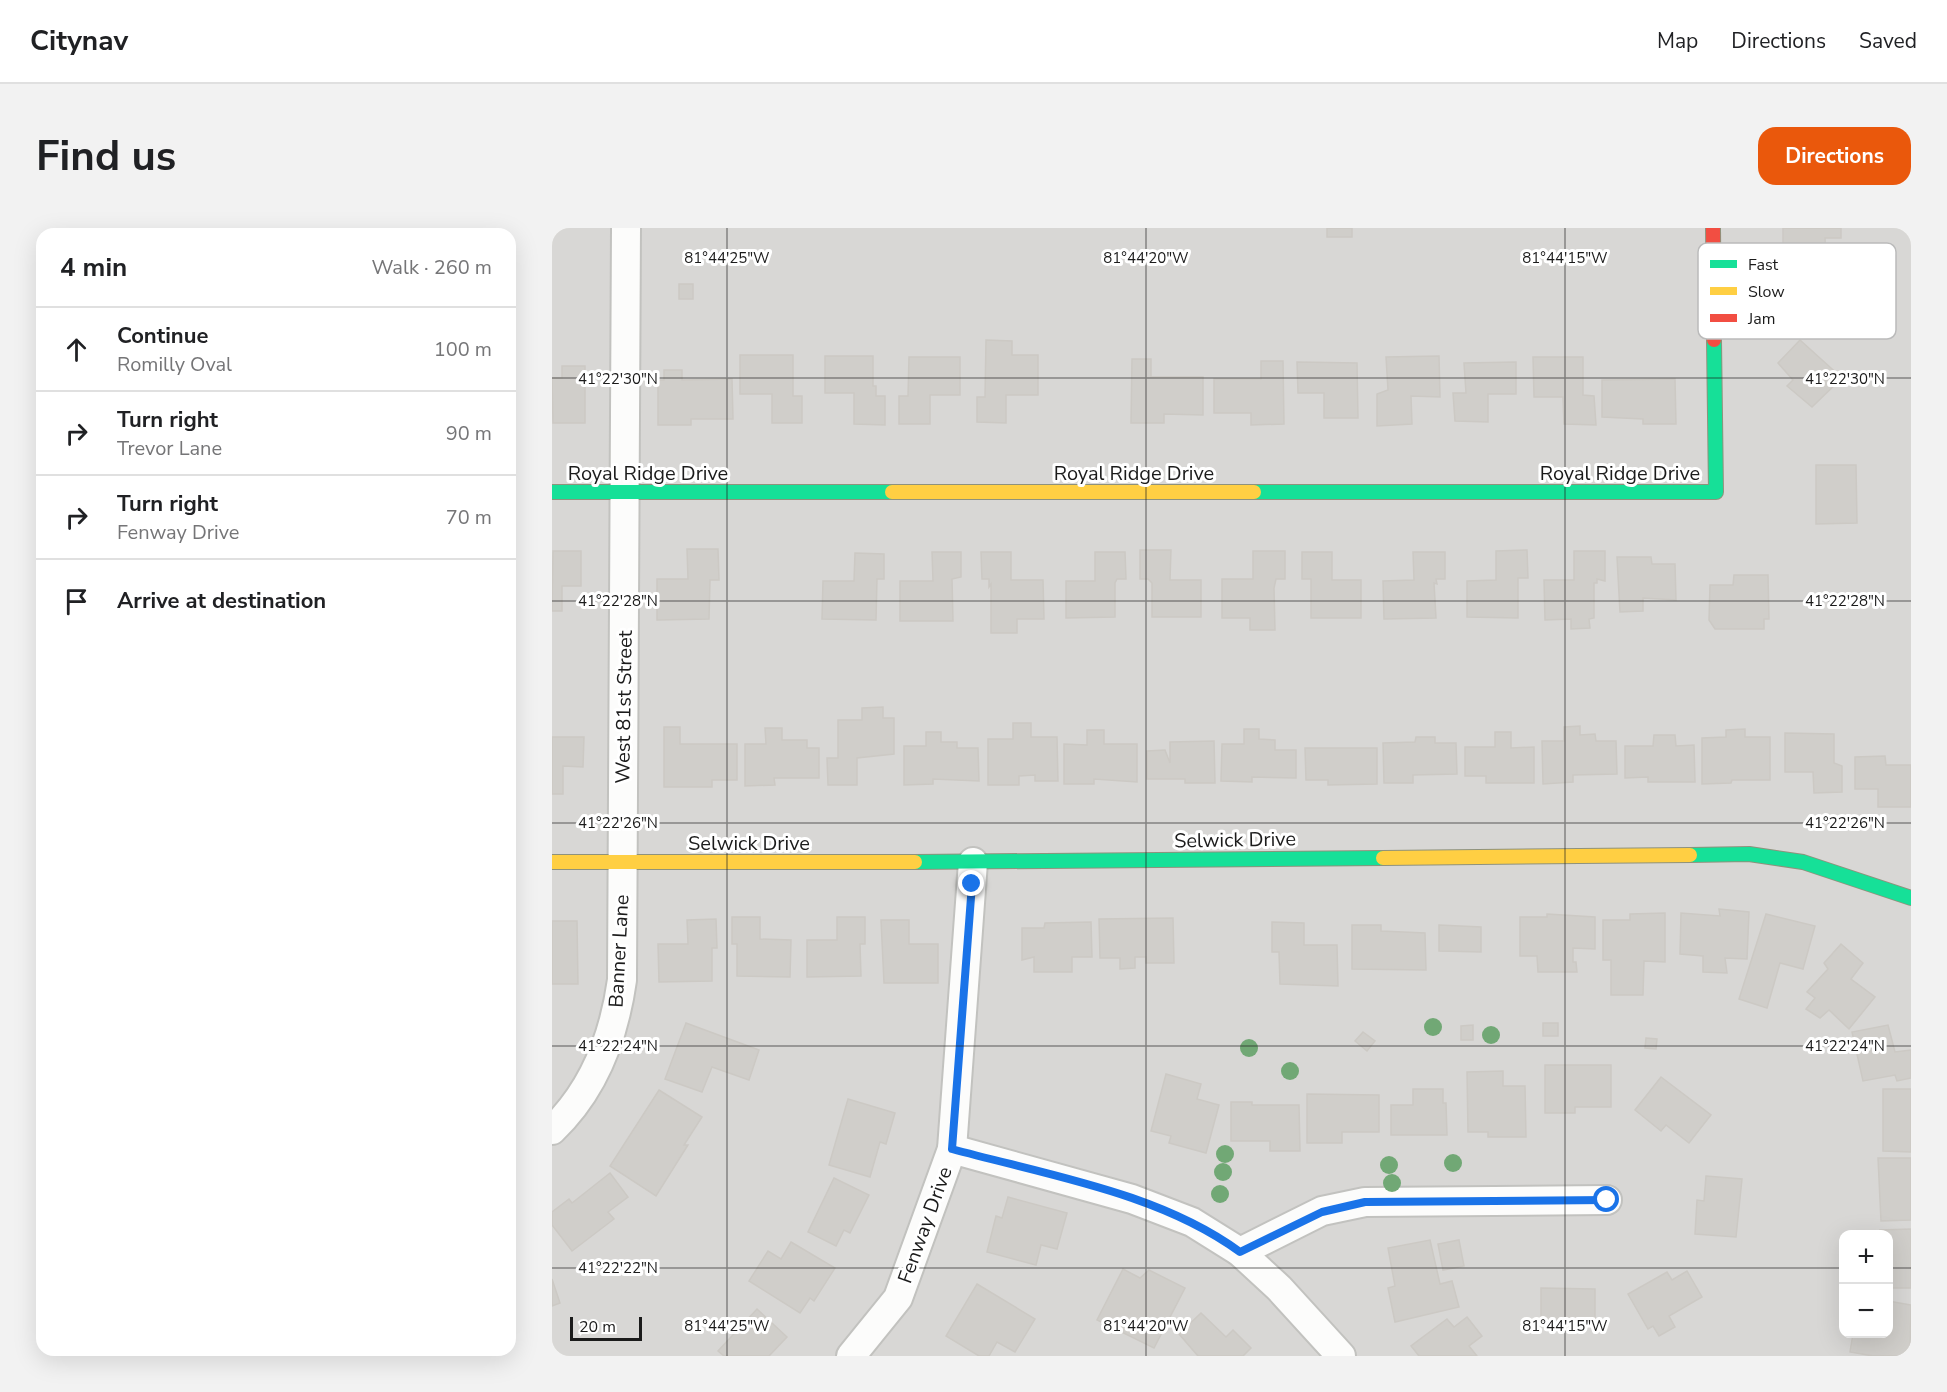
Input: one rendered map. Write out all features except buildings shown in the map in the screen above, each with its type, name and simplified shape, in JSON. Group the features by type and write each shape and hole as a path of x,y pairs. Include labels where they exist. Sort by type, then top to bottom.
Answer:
{"street":[{"name":"West 81st Street","path":"622,862 626,228"},
{"name":"Royal Ridge Drive","path":"1713,228 1713,243"},
{"name":"Royal Ridge Drive","path":"552,492 1716,492 1714,339"},
{"name":"Selwick Drive","path":"552,862 973,862 1749,854 1803,862 1911,898"},
{"name":"Banner Lane","path":"552,1130 580,1098 600,1062 617,1013 622,980 622,862"},
{"name":"Fenway Drive","path":"851,1356 898,1298 952,1149 973,862"},
{"path":"952,1149 1158,1207 1216,1234 1240,1252 1279,1288 1341,1356"},
{"path":"1240,1252 1322,1212 1365,1202 1607,1200"}],"shaded area":[{"path":"552,228 1911,228 1911,1356 552,1356"}],"traffic: fast":[{"path":"1254,492 1716,492 1714,340"},
{"path":"552,492 892,492"},
{"path":"1690,855 1749,854 1803,862 1911,898"},
{"path":"915,862 1383,858"}],"traffic: slow":[{"path":"892,492 1254,492"},
{"path":"1383,858 1690,855"},
{"path":"552,862 915,862"}],"traffic: jam":[{"path":"1713,228 1713,243"}],"route":[{"path":"972,884 952,1149 1158,1207 1216,1234 1240,1252 1287,1227 1322,1212 1365,1202 1607,1200"}]}
